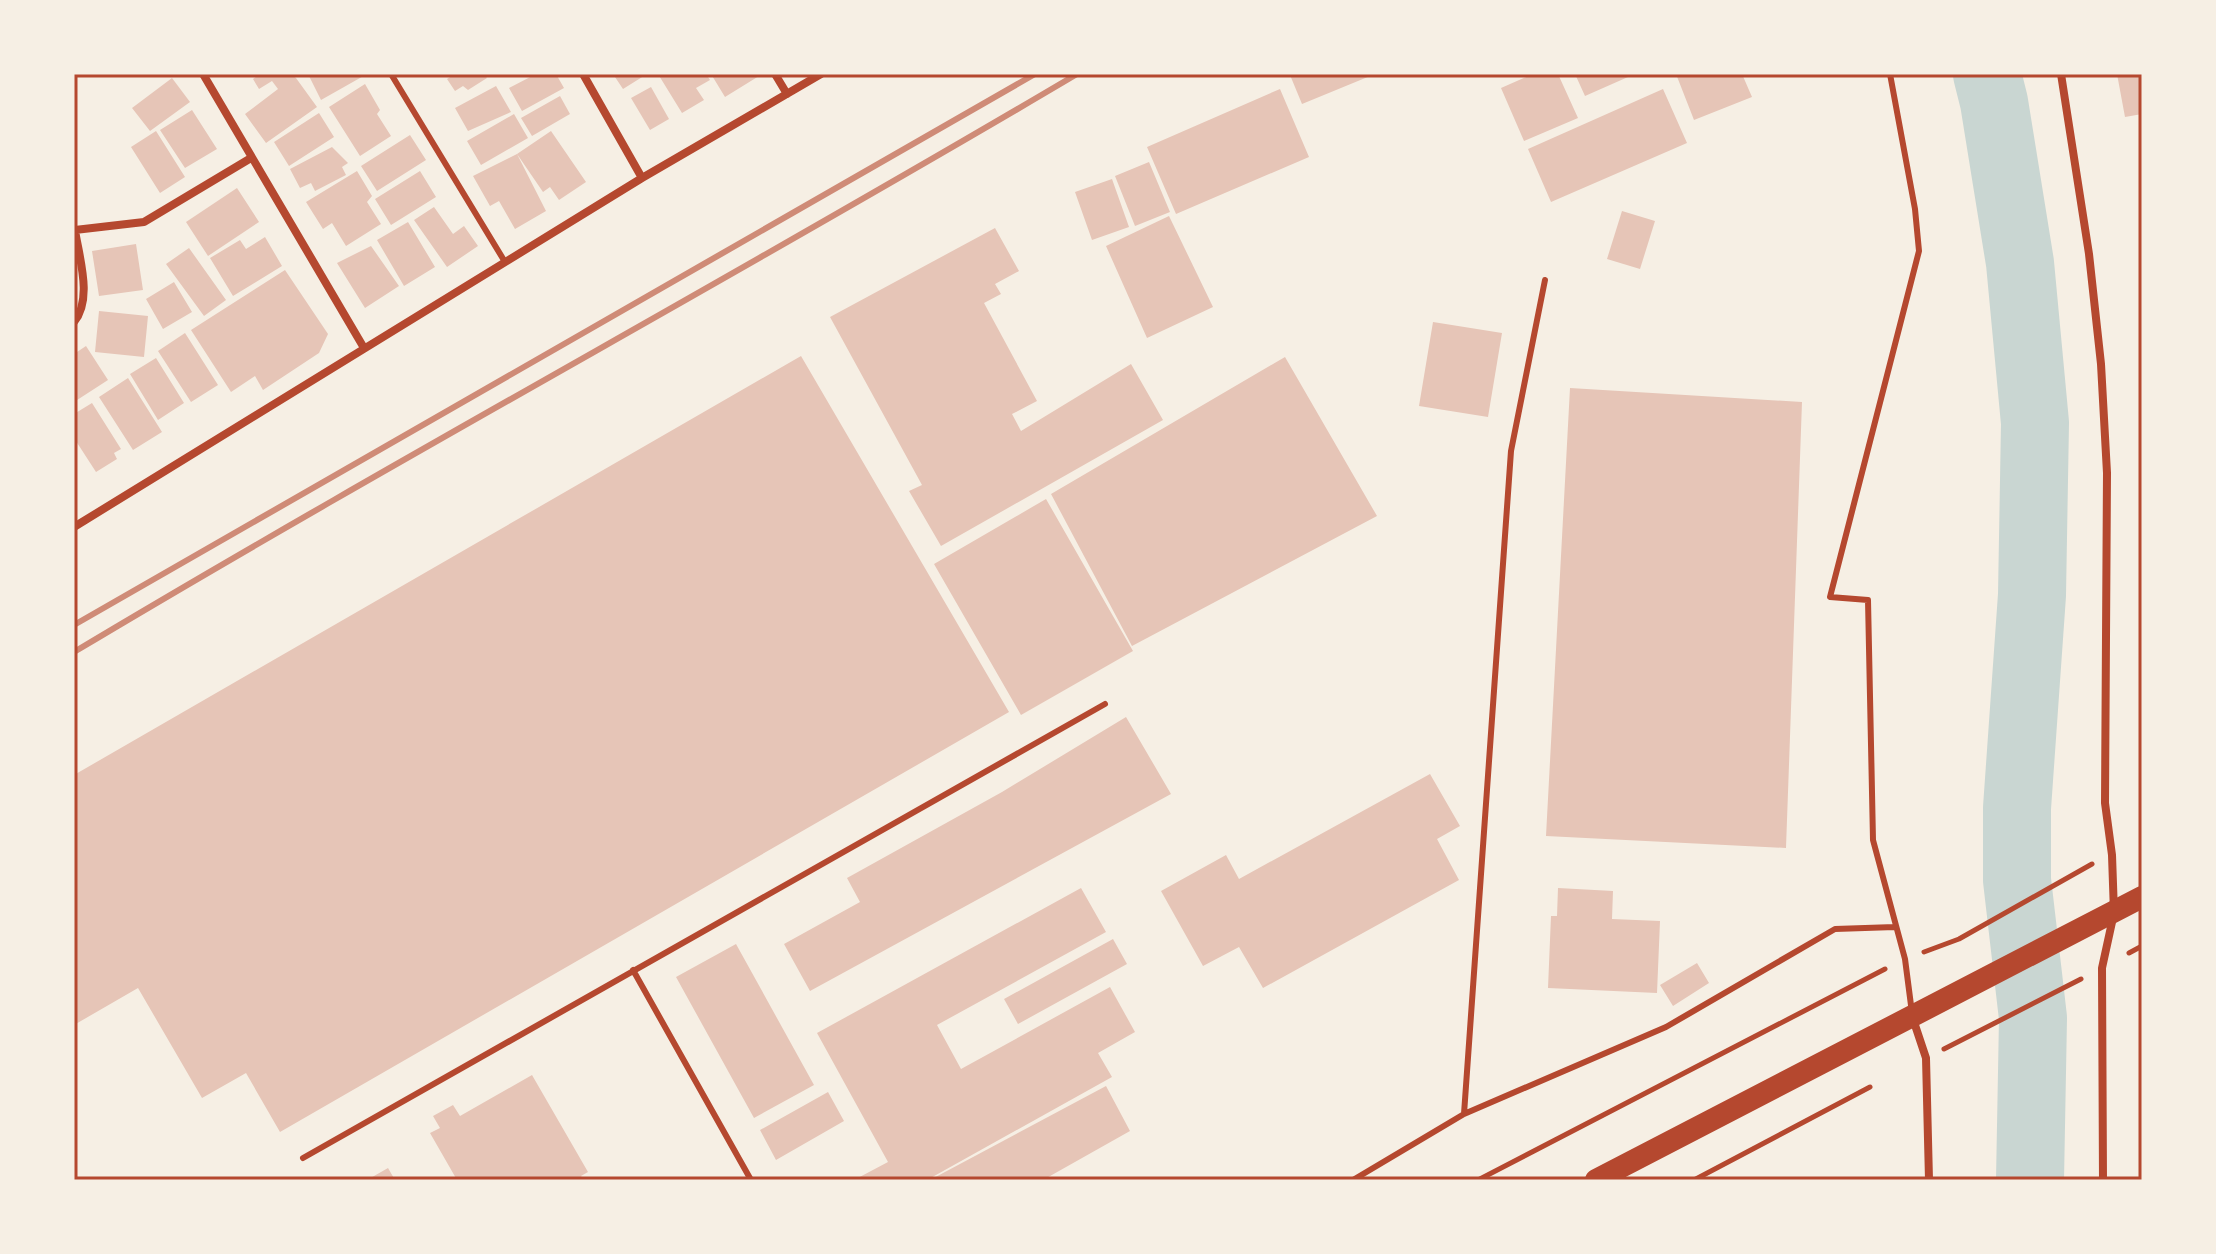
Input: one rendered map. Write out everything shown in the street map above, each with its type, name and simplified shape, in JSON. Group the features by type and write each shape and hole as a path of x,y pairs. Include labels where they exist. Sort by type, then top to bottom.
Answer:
{"highway":[{"path":"1596,1180 2142,897"}],"street":[{"path":"203,74 364,348"},
{"path":"583,74 642,178"},
{"path":"775,74 787,94"},
{"path":"74,527 642,178 821,74"},
{"path":"2061,74 2089,254 2101,364 2107,473 2105,803 2112,855 2114,913 2102,968 2103,1180"},
{"path":"74,322 79,316 84,296 75,230 144,222 251,158"},
{"path":"1912,1016 1926,1058 1929,1180"}],"lane":[{"path":"391,74 505,262"},
{"path":"1890,74 1915,209 1919,251 1830,597 1868,600 1873,840 1905,959 1912,1016"},
{"path":"1464,1114 1511,451 1545,280"},
{"path":"303,1158 1105,704"},
{"path":"1353,1180 1464,1114 1666,1027 1835,929 1895,927"},
{"path":"633,970 751,1180"}],"path":[{"path":"1478,1180 1905,959 1959,939 2099,861"},
{"path":"1940,1051 2142,946"},
{"path":"1694,1180 1870,1087"}],"building":[{"path":"260,74 291,74 317,107 266,143 245,114 278,89 272,81 259,89 253,79"},
{"path":"367,74 321,100 309,76"},
{"path":"455,74 484,74 487,78 468,90 463,86 455,91 447,79"},
{"path":"536,74 556,74 564,88 522,111 509,88"},
{"path":"613,74 647,74 623,89"},
{"path":"658,74 706,74 710,80 696,88 704,100 682,113"},
{"path":"711,74 758,74 759,76 725,97"},
{"path":"1375,74 1302,104 1290,75"},
{"path":"1533,74 1558,74 1578,118 1524,141 1501,88"},
{"path":"1575,74 1626,74 1628,77 1585,96"},
{"path":"1676,74 1742,74 1752,97 1694,120"},
{"path":"2117,74 2142,74 2142,114 2125,117"},
{"path":"172,78 190,102 150,131 132,108"},
{"path":"365,84 380,110 377,114 391,136 360,156 329,107"},
{"path":"496,86 511,112 468,131 455,108"},
{"path":"651,87 669,119 650,130 631,98"},
{"path":"1280,89 1309,157 1176,214 1147,147"},
{"path":"1663,89 1687,143 1551,202 1528,149"},
{"path":"560,96 570,114 532,136 521,118"},
{"path":"192,110 217,149 185,168 160,130"},
{"path":"319,113 334,137 289,166 274,142"},
{"path":"514,114 528,138 481,165 467,141"},
{"path":"156,131 185,177 160,193 131,147"},
{"path":"551,131 586,182 559,200 550,187 543,192 517,154"},
{"path":"410,135 426,160 377,191 361,166"},
{"path":"332,147 348,163 342,167 346,175 315,191 311,183 300,188 290,169"},
{"path":"517,154 546,211 515,229 499,201 490,206 473,176"},
{"path":"1149,162 1170,212 1135,226 1115,176"},
{"path":"357,171 372,196 367,202 381,224 346,246 332,223 323,229 306,202"},
{"path":"420,171 436,197 391,225 375,199"},
{"path":"1112,179 1129,227 1092,240 1075,192"},
{"path":"237,188 259,222 208,256 186,222"},
{"path":"434,207 453,234 464,226 478,246 447,267 414,220"},
{"path":"1622,211 1655,221 1640,269 1607,259"},
{"path":"1169,216 1213,307 1147,338 1106,246"},
{"path":"408,222 435,267 404,286 377,240"},
{"path":"995,228 1019,271 995,284 1001,294 984,303 1037,401 1012,414 1021,431 1131,364 1163,420 941,546 909,491 922,485 830,317"},
{"path":"265,237 282,266 233,296 210,258 240,240 246,249"},
{"path":"136,244 143,290 99,296 92,251"},
{"path":"371,246 399,286 365,308 337,263"},
{"path":"189,248 226,300 204,316 166,264"},
{"path":"285,270 328,334 319,353 263,390 255,376 231,392 191,330"},
{"path":"174,282 192,312 163,329 146,299"},
{"path":"99,311 148,316 144,357 95,352"},
{"path":"1433,322 1502,333 1488,417 1419,406"},
{"path":"185,333 218,385 191,402 158,351"},
{"path":"86,346 108,380 74,402 74,354"},
{"path":"801,356 1009,712 280,1132 246,1073 202,1098 138,988 74,1025 74,775"},
{"path":"1285,357 1377,516 1132,646 1051,494"},
{"path":"156,358 184,403 158,420 130,374"},
{"path":"128,378 162,432 133,450 99,397"},
{"path":"1570,388 1802,402 1786,848 1546,836"},
{"path":"92,403 121,449 114,453 117,459 96,472 74,438 74,414"},
{"path":"1046,499 1133,651 1021,715 934,564"},
{"path":"1126,717 1171,794 810,991 784,944 860,902 847,878 1002,792"},
{"path":"1430,774 1460,826 1437,839 1459,880 1263,988 1239,947 1203,966 1161,891 1226,855 1239,879"},
{"path":"1081,888 1106,932 937,1025 961,1069 1110,987 1135,1032 1098,1053 1112,1077 927,1180 854,1180 888,1162 817,1033"},
{"path":"1558,888 1613,891 1612,919 1660,921 1657,993 1548,988 1551,916 1557,916"},
{"path":"1113,939 1127,964 1018,1024 1004,999"},
{"path":"736,944 814,1085 754,1118 676,977"},
{"path":"1697,963 1709,983 1673,1006 1660,985"},
{"path":"532,1075 588,1172 581,1176 584,1180 457,1180 430,1133 440,1128 433,1116 453,1105 460,1116"},
{"path":"1106,1086 1130,1131 1043,1180 930,1180"},
{"path":"828,1092 844,1121 776,1160 760,1130"},
{"path":"388,1168 395,1180 367,1180"}],"waterway":[{"path":"1987,74 2020,263 2035,423 2032,595 2017,808 2017,880 2033,1018 2030,1180"}],"railway":[{"path":"74,625 1035,74"},
{"path":"74,652 1077,74"}]}
